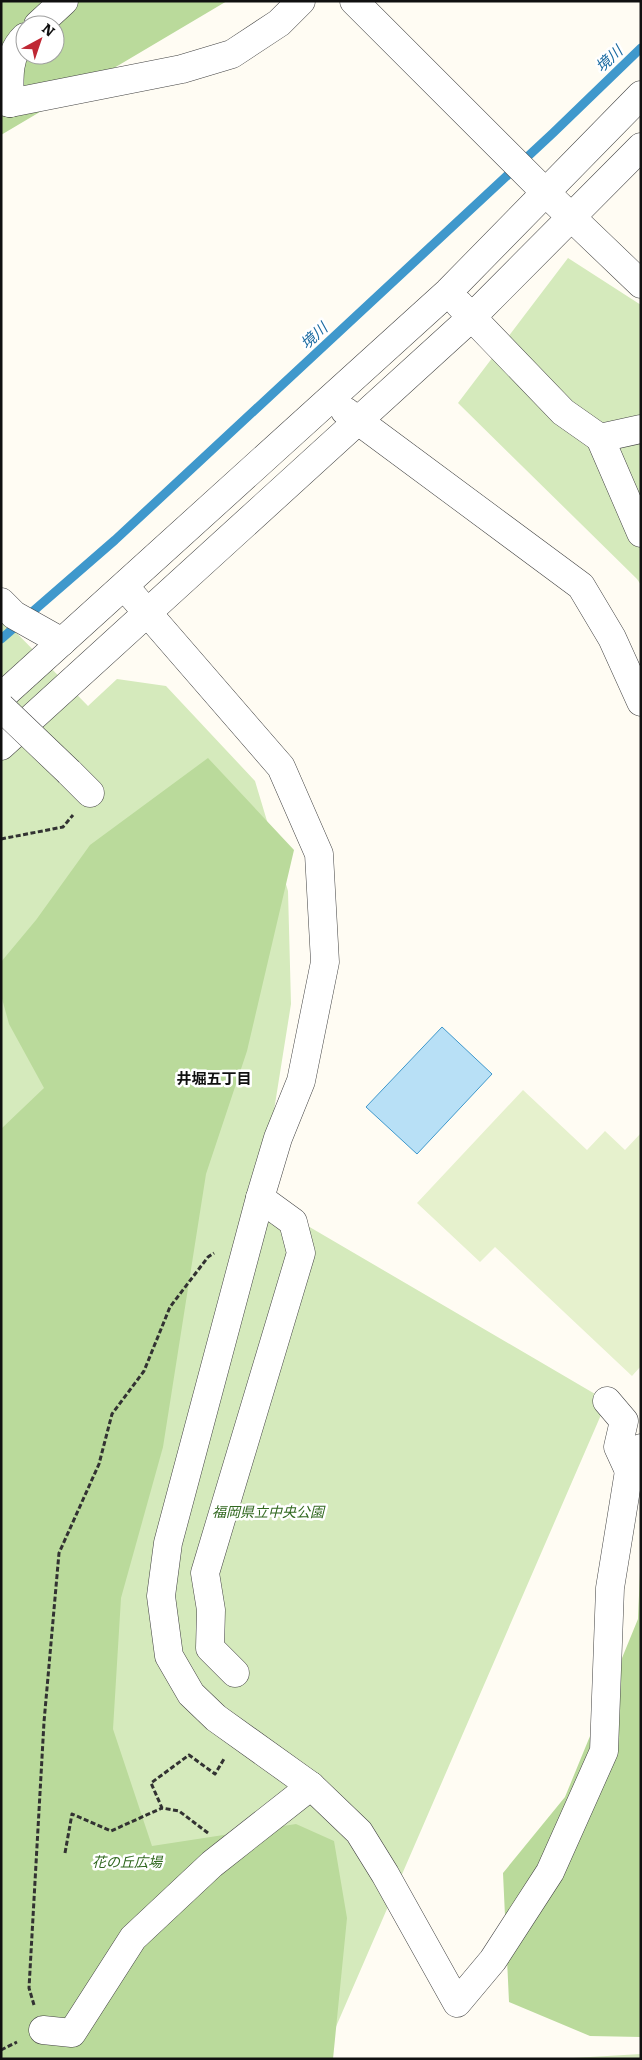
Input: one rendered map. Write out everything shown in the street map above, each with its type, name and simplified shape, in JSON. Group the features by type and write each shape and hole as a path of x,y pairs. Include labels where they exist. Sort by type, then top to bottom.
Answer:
{"street":[{"path":"49,15 64,1"},
{"path":"15,54 9,67 4,105 182,69 232,54 279,23 301,1"},
{"path":"354,1 546,193 641,284"},
{"path":"1,697 125,587 448,292 641,95"},
{"path":"1,746 359,422 472,317 641,147"},
{"path":"448,292 563,412 600,438 641,533"},
{"path":"329,400 581,586 612,638 641,702"},
{"path":"600,438 641,429"},
{"path":"125,587 281,767 319,854 325,962 300,1080 278,1138 260,1198 168,1543 161,1596 169,1656 191,1694 216,1718 311,1786 359,1832 385,1874 457,2003 493,1960 550,1872 604,1751 610,1588 635,1459 618,1447 624,1421 607,1401"},
{"path":"1,602 14,615 62,642"},
{"path":"1,707 90,794"},
{"path":"235,1673 210,1648 211,1610 205,1573 301,1253 293,1222 260,1198"},
{"path":"43,2030 72,2033 133,1938 212,1864 311,1786"}],"path":[{"path":"1,838 63,827 90,794"},
{"path":"43,2030 29,1988 44,1722 58,1553 100,1464 112,1414 144,1370 170,1307 208,1257 215,1252"},
{"path":"162,1808 151,1783 189,1755 215,1774 239,1735"},
{"path":"65,1854 72,1814 111,1831 162,1808 179,1811 210,1834"}],"green space":[{"path":"1,1 227,1 1,135"},
{"path":"568,258 641,305 641,585 458,403"},
{"name":"福岡県立中央公園","path":"1,617 88,706 117,679 166,686 255,781 288,891 291,1004 260,1198 607,1401 322,2059 1,2059"},
{"name":"花の丘広場","path":"208,758 294,850 247,1051 206,1174 163,1447 121,1598 113,1729 152,1846 296,1824 334,1841 347,1918 333,2059 1,2059 1,1129 44,1088 9,1024 1,995 1,962 36,920 90,845"},
{"path":"523,1090 587,1150 605,1131 625,1150 641,1133 641,1366 632,1376 495,1247 480,1262 417,1203"},
{"path":"641,1548 641,2037 590,2036 509,2002 503,1873 565,1797 638,1619"},
{"path":"641,2054 641,2059 556,2059"}],"water":[{"path":"442,1027 492,1074 417,1154 366,1107"}],"waterway":[{"name":"境川","path":"1,639 115,540 553,133 641,48"}],"district":[{"name":"井堀五丁目","path":"214,1079"}]}
